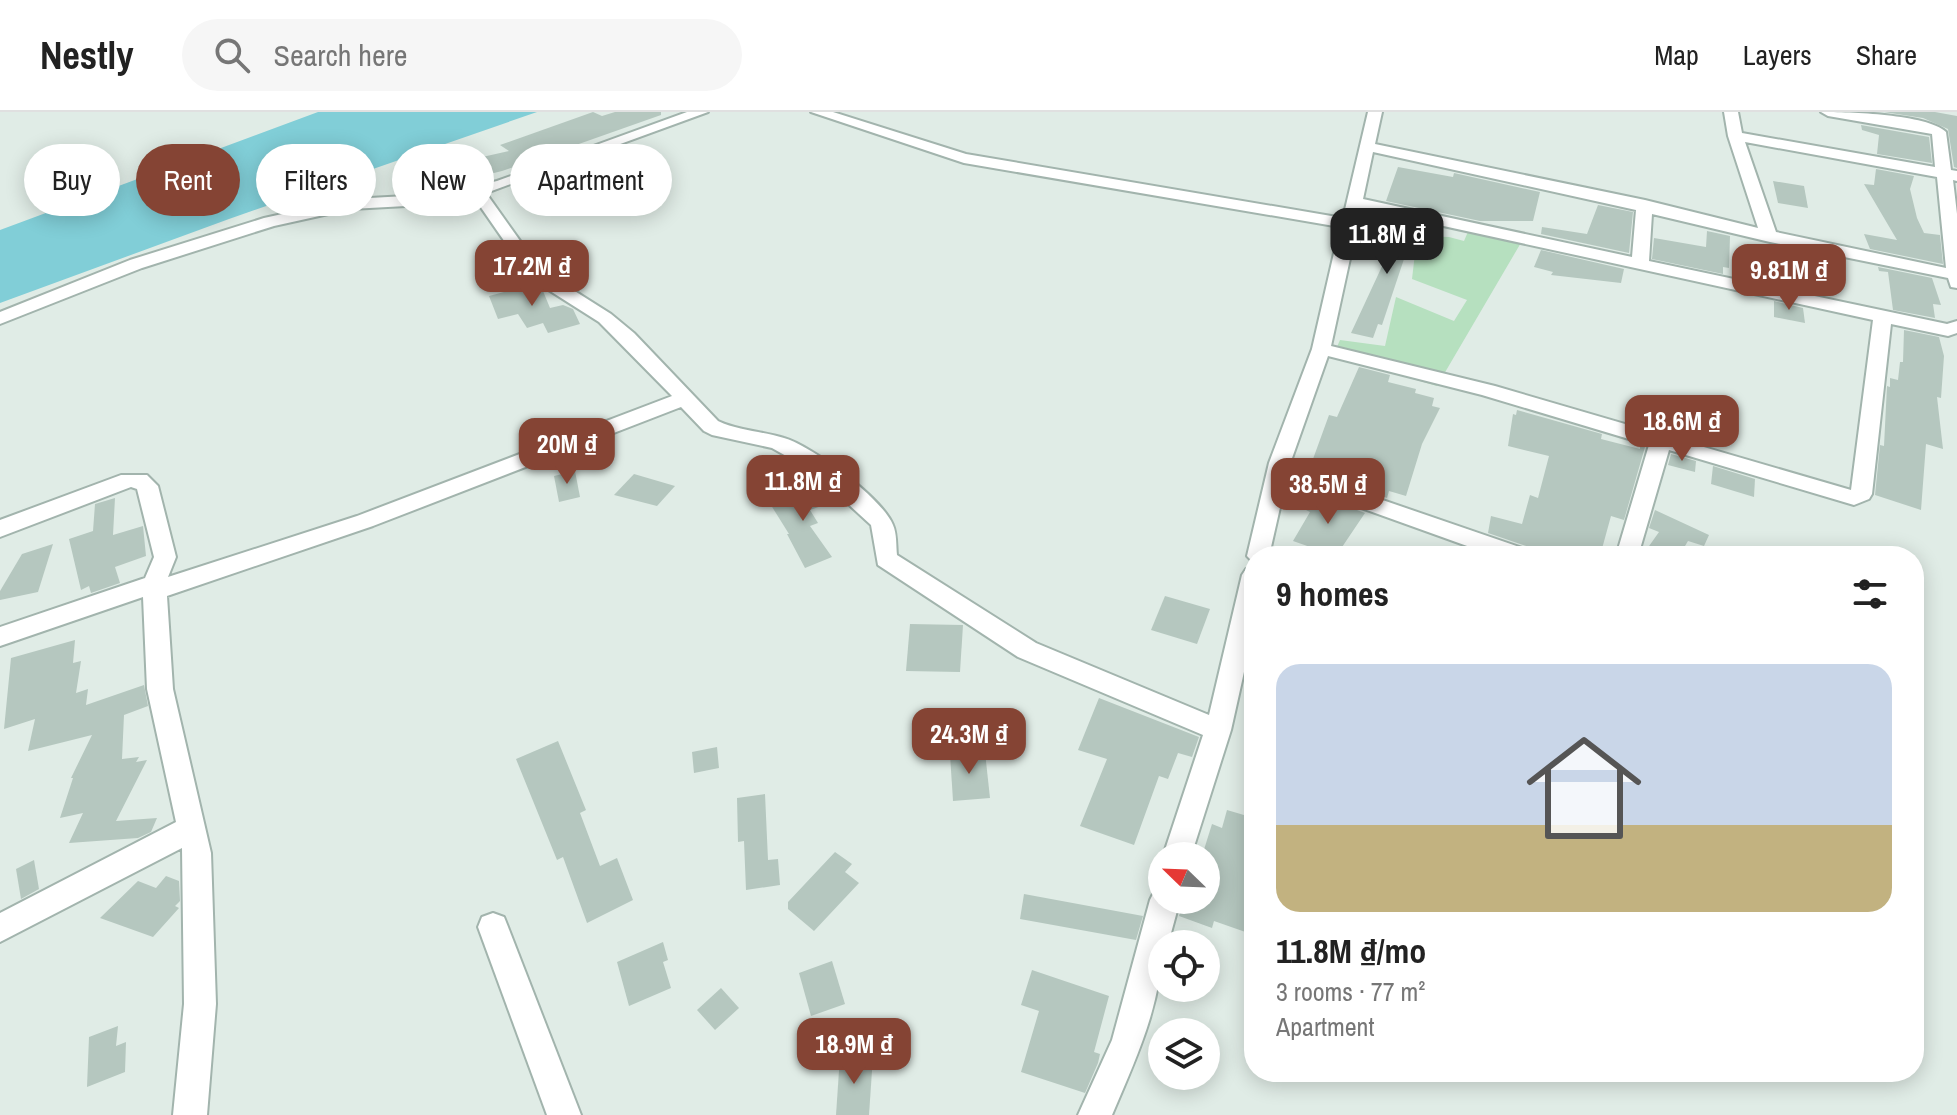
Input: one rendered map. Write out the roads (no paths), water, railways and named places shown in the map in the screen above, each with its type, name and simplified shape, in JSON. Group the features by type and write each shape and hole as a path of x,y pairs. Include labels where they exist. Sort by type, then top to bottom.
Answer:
{"street":[{"path":"494,186 701,112"},
{"path":"818,112 964,158 1351,224"},
{"path":"1260,546 1280,463 1321,349 1370,147 1375,112"},
{"path":"1731,112 1735,136 1770,237"},
{"path":"1828,112 1939,132 1950,174 1957,283"},
{"path":"1735,136 1950,174"},
{"path":"1370,147 1645,205 1770,237 1957,275"},
{"path":"0,318 136,264 270,222 351,204 392,202"},
{"path":"1355,202 1883,317 1948,330 1957,327"},
{"path":"1640,263 1645,205"},
{"path":"494,215 515,245 515,258 555,275 553,285 605,318 719,431 783,444 838,480 879,520 883,527 886,559 1027,650 1218,730"},
{"path":"1321,349 1488,390 1839,495 1860,496 1883,317"},
{"path":"0,637 365,521 685,398"},
{"path":"1628,546 1644,504 1661,440"},
{"path":"1280,463 1296,478 1491,546"},
{"path":"0,529 129,480 139,480 147,486 165,557 154,588 160,689 197,853 200,1004 190,1115"},
{"path":"1182,842 1218,730 1244,618"},
{"path":"0,928 192,828"},
{"path":"1095,1115 1127,1042 1161,914"},
{"path":"493,927 564,1115"}],"water":[{"path":"318,112 537,112 445,144 392,144 392,162 376,168 376,144 256,144 256,210 240,215 240,144 232,144"},
{"path":"136,180 136,216 238,216 0,303 0,230 38,216 120,216 120,185"}]}
